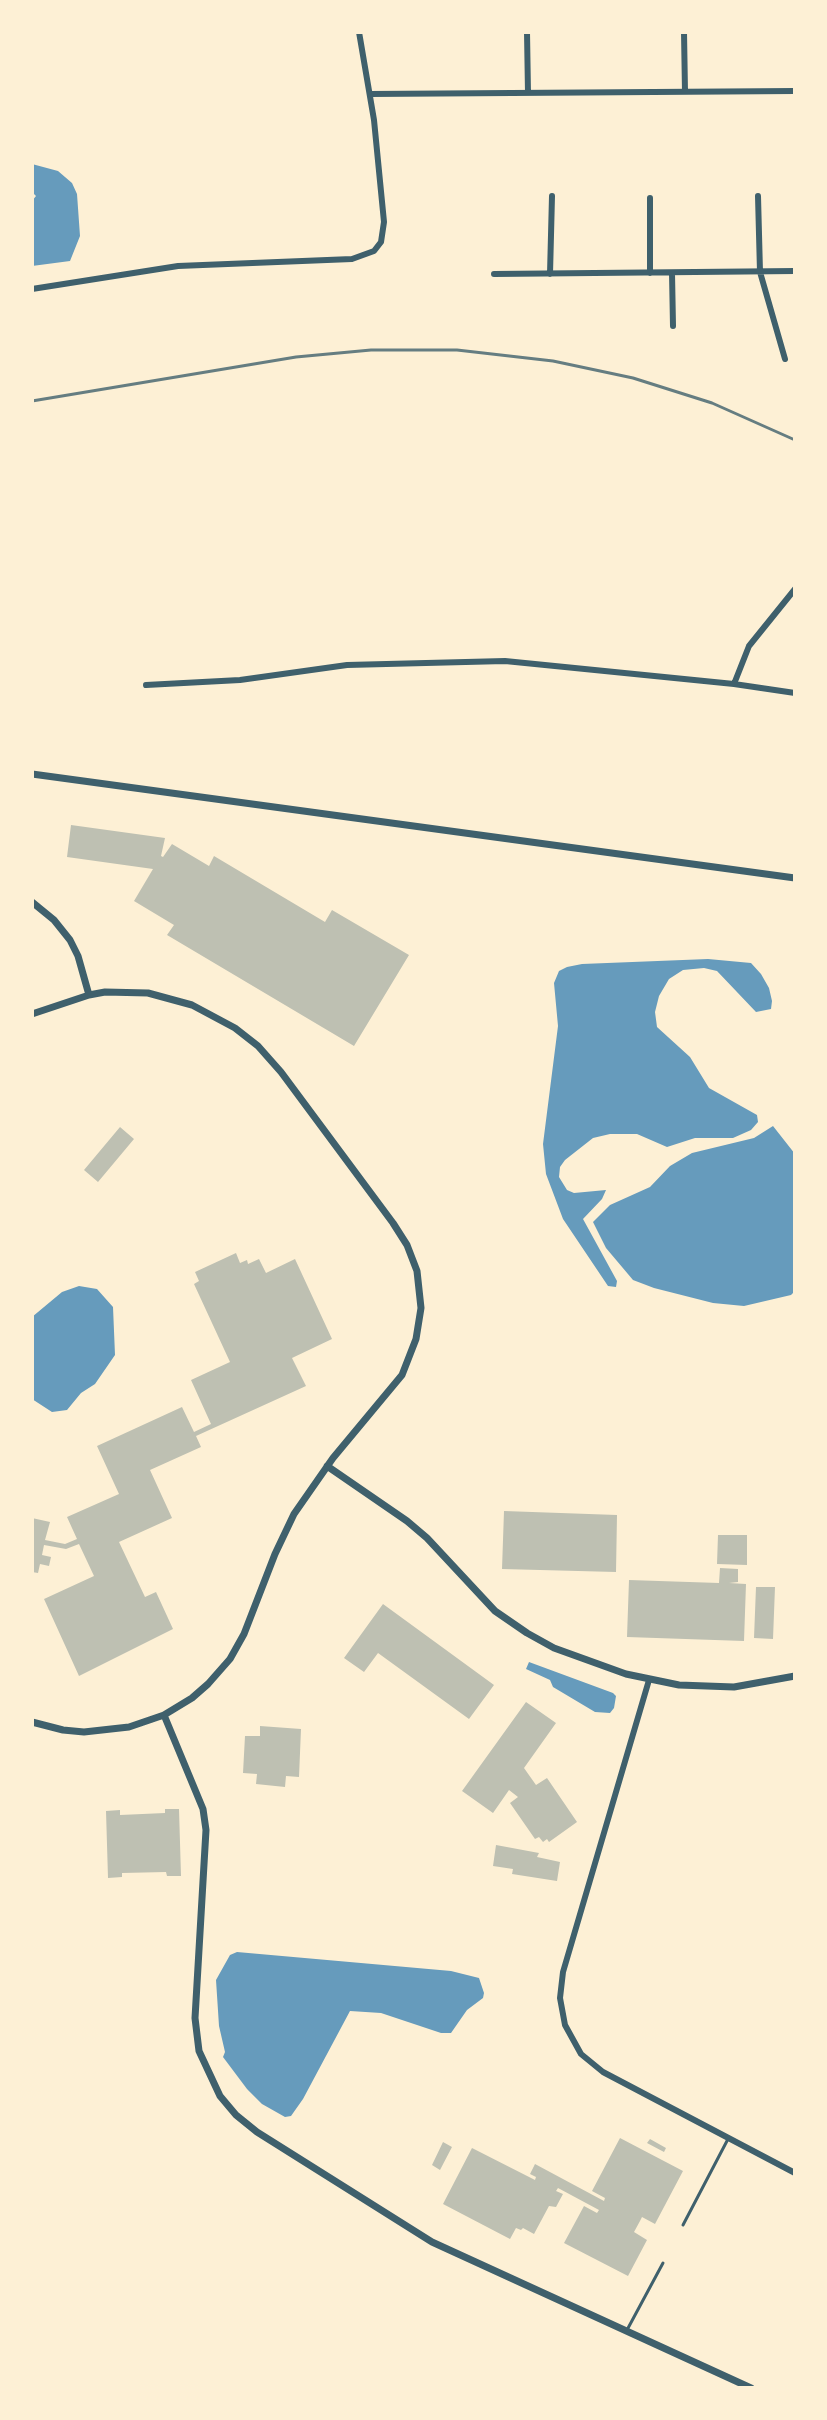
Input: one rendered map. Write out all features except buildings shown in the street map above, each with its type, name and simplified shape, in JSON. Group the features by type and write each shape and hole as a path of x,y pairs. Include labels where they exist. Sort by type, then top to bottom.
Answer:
{"street":[{"path":"32,289 178,266 352,259 369,254 379,244 384,222 370,94 359,32"},
{"path":"527,32 528,93"},
{"path":"684,32 685,92"},
{"path":"370,94 795,91"},
{"path":"550,274 552,196"},
{"path":"758,196 760,272 785,359"},
{"path":"650,198 650,273"},
{"path":"494,274 795,271"},
{"path":"672,273 673,326"},
{"path":"734,684 749,646 795,589"},
{"path":"146,685 240,680 347,665 505,661 795,693"},
{"path":"32,774 795,878"},
{"path":"32,902 54,920 69,938 78,956 89,995"},
{"path":"32,1014 61,1002 105,992 148,993 192,1005 235,1028 258,1046 281,1072 393,1223 407,1245 417,1271 421,1308 411,1354 402,1375 327,1466 294,1514 250,1621 230,1659 192,1698 164,1715 129,1727 96,1731 63,1730 32,1722"},
{"path":"327,1466 407,1521 434,1545 472,1589 518,1627 554,1648 649,1680 679,1685 734,1687 795,1676"},
{"path":"649,1680 563,1972 562,2013 571,2038 581,2054 593,2064 617,2080 795,2173"},
{"path":"164,1715 203,1809 206,1830 195,2018 199,2051 220,2096 236,2115 257,2132 432,2242 751,2388"}],"lane":[{"path":"683,2225 728,2139"},
{"path":"627,2332 663,2263"}],"water":[{"path":"32,164 58,171 72,183 77,194 80,236 70,261 32,266 32,201 36,196 32,192"},
{"path":"708,959 751,963 769,988 771,1009 756,1012 717,971 704,968 683,970 669,979 659,996 655,1012 657,1027 690,1057 709,1088 757,1115 758,1122 751,1130 733,1138 695,1138 667,1147 637,1134 610,1134 593,1138 565,1160 559,1177 567,1190 574,1193 606,1190 602,1199 583,1219 617,1281 616,1287 608,1286 563,1219 546,1174 543,1144 558,1026 554,983 559,971 582,964"},
{"path":"773,1126 795,1154 795,1291 791,1295 744,1306 713,1303 633,1280 606,1248 593,1222 610,1205 650,1187 670,1166 692,1153 754,1138"},
{"path":"79,1286 97,1289 113,1307 115,1355 95,1384 81,1393 67,1410 52,1412 32,1399 32,1317 62,1292"},
{"path":"529,1662 613,1693 616,1696 614,1708 610,1713 595,1712 553,1687 550,1680 526,1669"},
{"path":"237,1952 451,1971 479,1978 484,1993 483,1998 467,2010 451,2033 441,2033 381,2013 350,2011 303,2099 291,2116 285,2117 262,2104 223,2057 225,2052 219,2026 216,1980 230,1955"}],"railway":[{"path":"32,401 296,357 371,350 457,350 553,361 633,378 712,403 795,440"}]}
